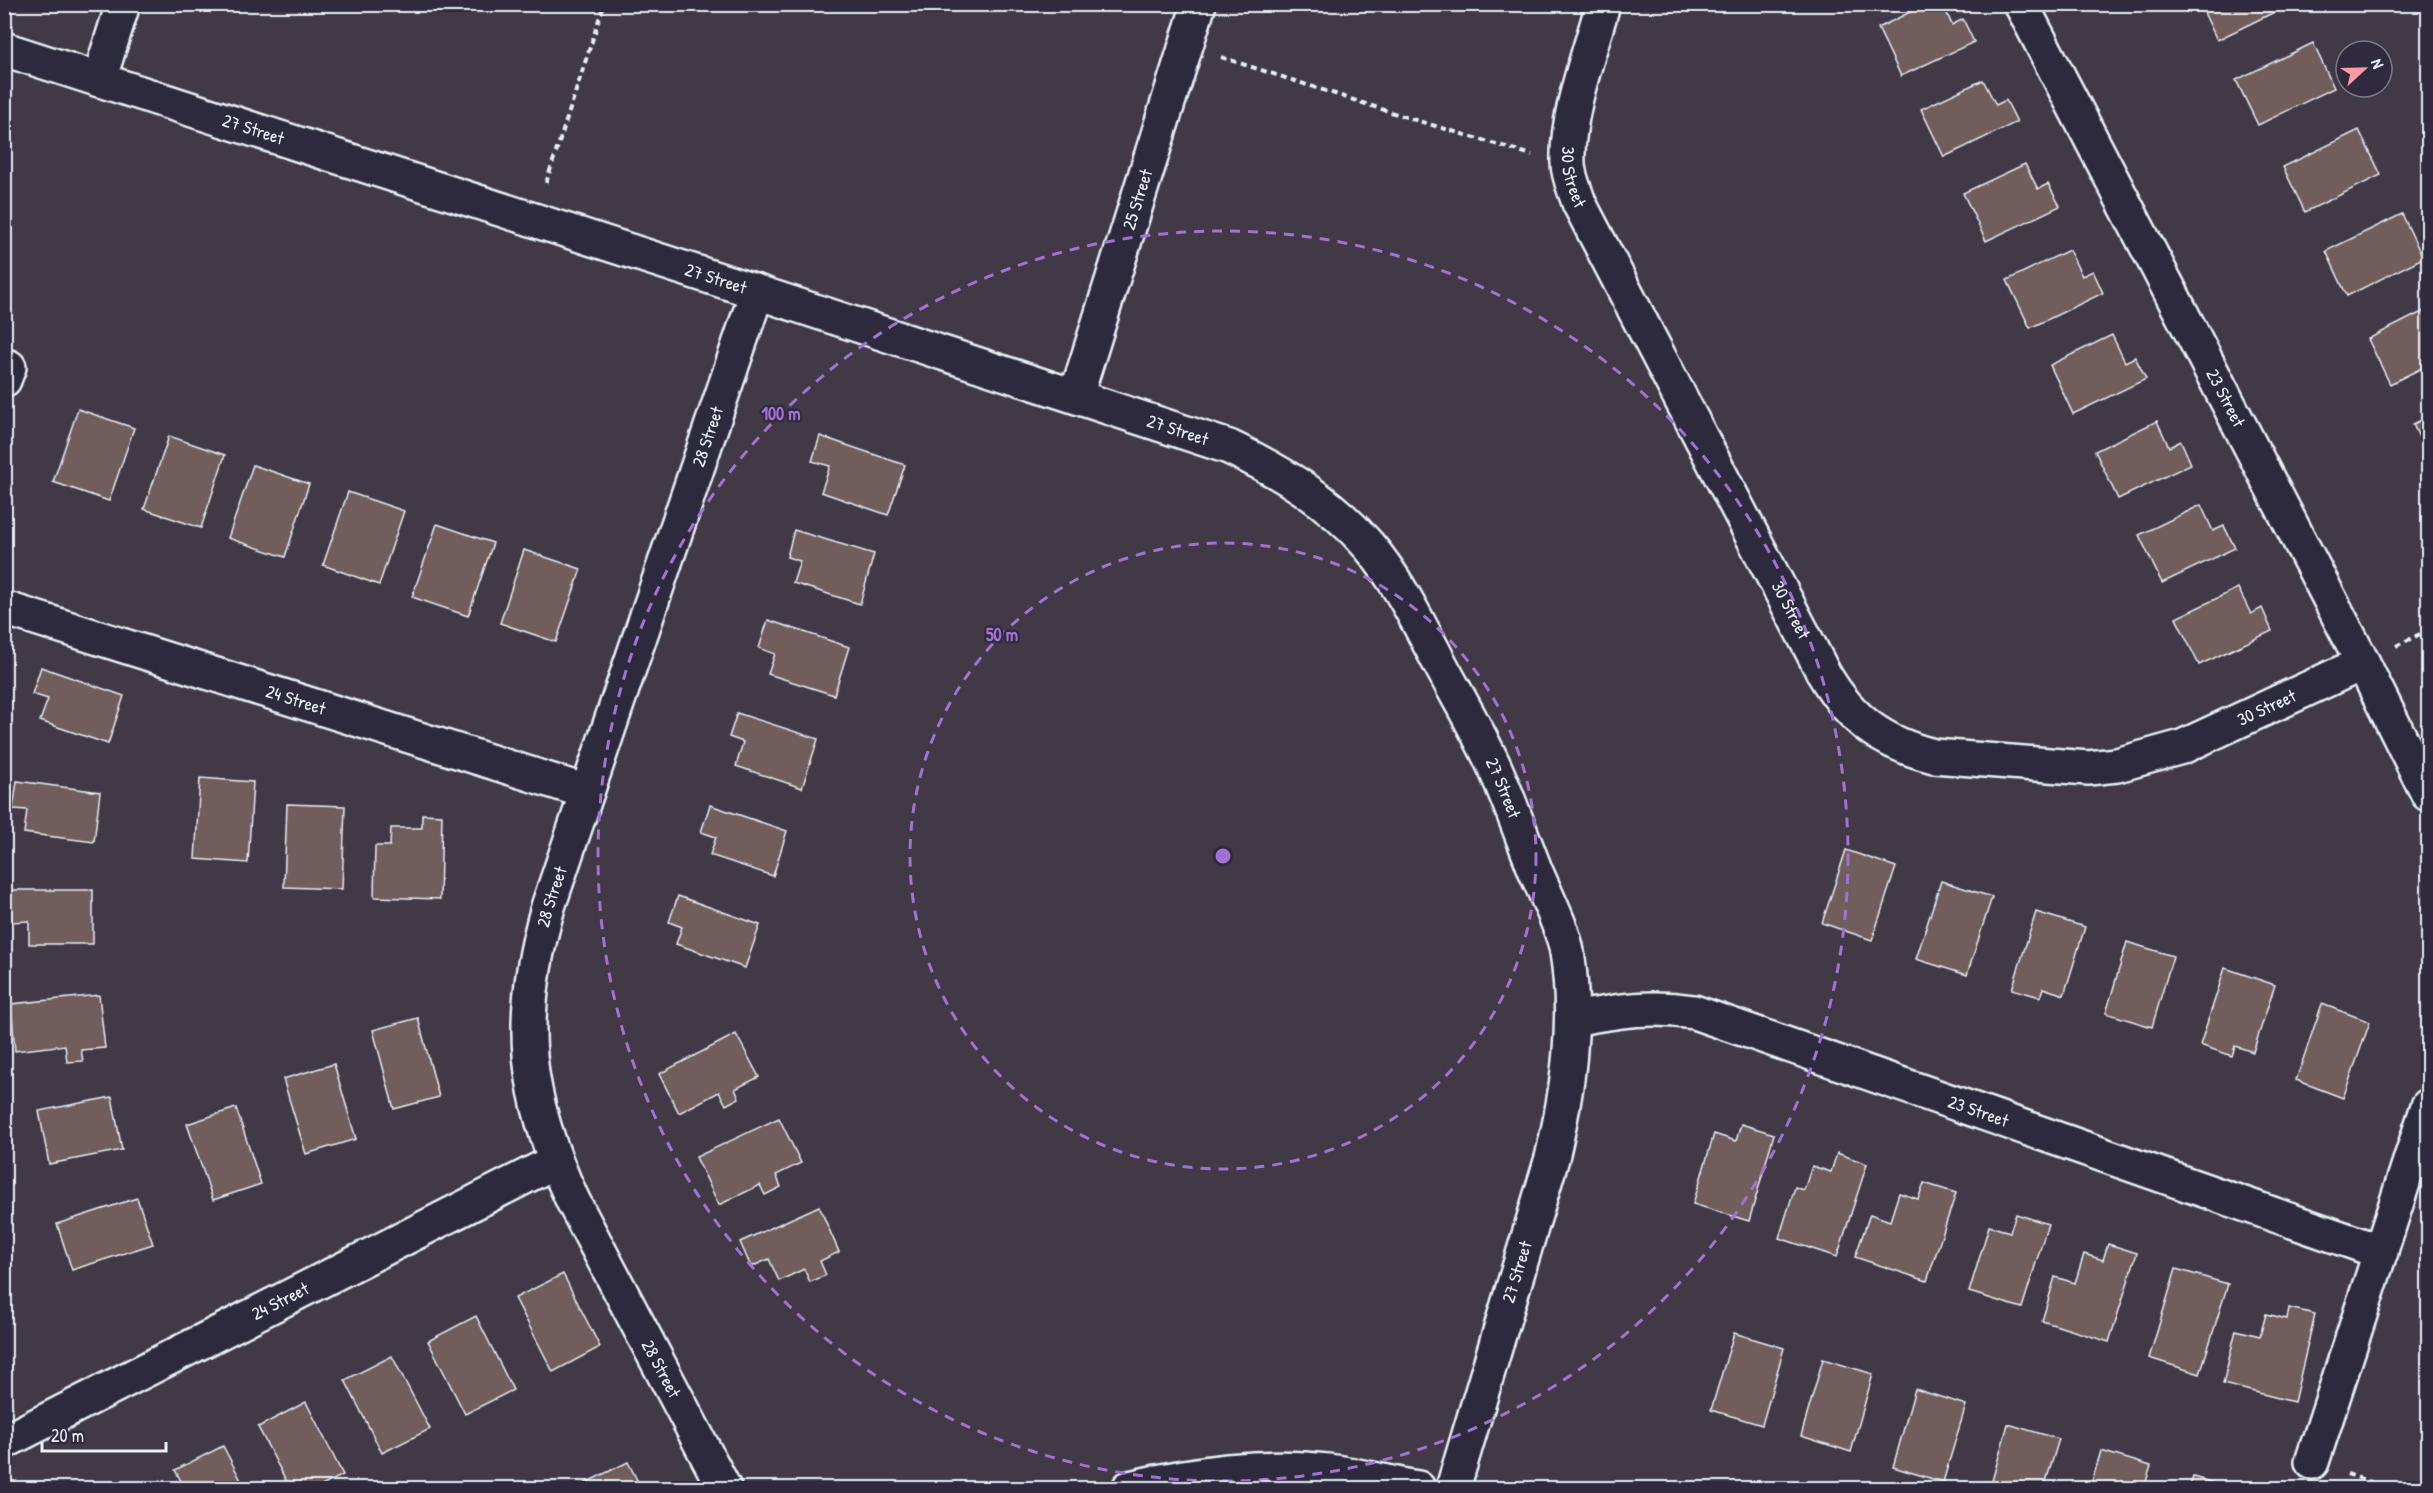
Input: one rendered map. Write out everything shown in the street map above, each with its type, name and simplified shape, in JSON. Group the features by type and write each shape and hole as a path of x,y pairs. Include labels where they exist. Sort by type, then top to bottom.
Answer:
{"street":[{"path":"99,80 123,4"},
{"name":"25 Street","path":"1076,396 1199,4"},
{"name":"30 Street","path":"1603,4 1574,111 1570,136 1568,165 1579,203 1587,223 1824,674 1836,694 1851,712 1875,732 1911,750 1934,756 2088,768 2147,759 2182,747 2363,663"},
{"name":"23 Street","path":"2021,4 2363,663 2428,794"},
{"name":"27 Street","path":"4,49 1229,447 1270,466 1308,490 1342,519 1370,547 1393,579 1494,766 1567,949 1572,1019 1569,1069 1562,1114 1552,1158 1453,1488"},
{"name":"28 Street","path":"724,1488 554,1162 541,1120 532,1078 528,1032 530,986 537,946 548,907 757,292"},
{"name":"24 Street","path":"4,608 587,792"},
{"name":"23 Street","path":"1572,1019 1624,1010 1663,1007 1694,1012 2381,1252"},
{"path":"2312,1462 2428,1106"},
{"name":"24 Street","path":"5,1439 554,1162"},
{"path":"1129,1488 1219,1471 1273,1468 1328,1471 1418,1488"}],"path":[{"path":"534,220 604,4"},
{"path":"1186,45 1412,119 1568,165"}],"building":[{"path":"1926,4 1943,4 1952,25 1963,19 1974,42 1901,76 1878,28"},
{"path":"2200,4 2291,4 2217,40"},
{"path":"2313,43 2334,88 2258,125 2236,80"},
{"path":"1983,80 1996,105 2006,100 2017,122 1944,157 1921,109"},
{"path":"2359,130 2381,175 2305,212 2283,167"},
{"path":"2025,164 2038,189 2048,184 2060,206 1986,241 1963,193"},
{"path":"2402,214 2423,258 2347,296 2326,251"},
{"path":"2069,250 2082,276 2093,271 2103,293 2030,328 2007,280"},
{"path":"2428,309 2428,365 2390,384 2368,339"},
{"path":"2112,335 2125,362 2135,357 2146,379 2073,414 2050,365"},
{"path":"78,409 134,428 109,501 53,482"},
{"path":"2428,417 2428,457 2413,424"},
{"path":"2157,421 2169,447 2181,441 2191,464 2118,499 2095,451"},
{"path":"169,436 225,455 201,528 144,509"},
{"path":"820,436 905,465 888,515 821,492 830,466 812,461"},
{"path":"253,465 309,484 285,557 228,538"},
{"path":"348,492 404,511 379,585 323,565"},
{"path":"2201,505 2213,531 2224,526 2235,548 2162,583 2139,535"},
{"path":"437,524 493,543 468,616 412,597"},
{"path":"794,530 874,554 860,604 793,583 800,561 787,557"},
{"path":"524,550 581,569 556,642 500,623"},
{"path":"2238,588 2251,614 2262,608 2272,631 2199,665 2176,618"},
{"path":"768,620 849,647 834,695 768,674 775,654 759,648"},
{"path":"41,667 124,696 108,744 40,721 48,699 32,694"},
{"path":"737,713 818,739 802,788 736,766 743,742 729,737"},
{"path":"200,778 253,782 248,863 195,859"},
{"path":"17,781 100,792 94,842 24,833 27,810 13,809"},
{"path":"287,804 345,806 342,889 284,887"},
{"path":"710,805 787,831 773,876 710,855 716,837 701,832"},
{"path":"422,814 442,815 440,899 374,897 375,846 390,846 391,828 422,828"},
{"path":"1846,850 1896,867 1872,940 1822,923"},
{"path":"1941,881 1992,897 1967,975 1916,959"},
{"path":"10,890 93,890 93,944 29,944 29,921 11,922"},
{"path":"678,896 760,925 745,968 676,944 682,927 669,922"},
{"path":"2036,912 2085,927 2064,995 2043,988 2040,997 2012,989"},
{"path":"2127,942 2173,956 2152,1027 2106,1013"},
{"path":"2225,968 2275,985 2253,1052 2235,1046 2232,1056 2200,1045"},
{"path":"99,995 105,1048 81,1050 83,1061 67,1062 65,1045 15,1051 11,1004"},
{"path":"2322,1004 2370,1022 2343,1098 2296,1080"},
{"path":"418,1018 439,1097 394,1109 373,1030"},
{"path":"736,1034 759,1077 735,1089 739,1098 726,1105 719,1092 679,1113 659,1074"},
{"path":"334,1064 356,1139 306,1154 283,1079"},
{"path":"112,1097 122,1150 49,1164 39,1111"},
{"path":"236,1108 261,1184 213,1200 187,1124"},
{"path":"779,1118 801,1163 776,1175 781,1187 765,1195 760,1185 719,1205 696,1157"},
{"path":"1741,1124 1774,1134 1749,1221 1693,1204 1714,1134 1736,1141"},
{"path":"1837,1153 1867,1164 1837,1257 1779,1238 1795,1187 1804,1190 1812,1166 1831,1172"},
{"path":"1924,1183 1956,1193 1927,1281 1855,1257 1870,1214 1890,1221 1899,1193 1918,1199"},
{"path":"137,1198 153,1244 72,1270 57,1224"},
{"path":"819,1206 839,1252 820,1261 826,1275 810,1282 804,1269 779,1281 769,1259 751,1267 740,1242"},
{"path":"2016,1214 2048,1224 2022,1308 1969,1292 1989,1226 2010,1232"},
{"path":"2108,1244 2137,1253 2109,1342 2042,1321 2055,1277 2075,1283 2084,1254 2103,1260"},
{"path":"2176,1269 2228,1284 2200,1374 2149,1358"},
{"path":"563,1274 600,1347 553,1372 515,1298"},
{"path":"2289,1308 2315,1314 2294,1402 2223,1384 2236,1330 2260,1336 2266,1314 2287,1319"},
{"path":"476,1316 513,1390 465,1414 428,1341"},
{"path":"1734,1333 1784,1348 1762,1425 1711,1410"},
{"path":"392,1356 430,1429 382,1453 345,1380"},
{"path":"1823,1359 1873,1374 1851,1452 1801,1436"},
{"path":"1915,1389 1966,1405 1943,1482 1893,1467"},
{"path":"306,1402 343,1475 318,1488 290,1488 258,1427"},
{"path":"2008,1424 2059,1439 2044,1488 1990,1488"},
{"path":"223,1446 245,1488 185,1488 175,1470"},
{"path":"2101,1451 2151,1466 2144,1488 2090,1488"},
{"path":"628,1462 641,1488 585,1488 583,1484"},
{"path":"2193,1477 2232,1488 2189,1488"}]}
